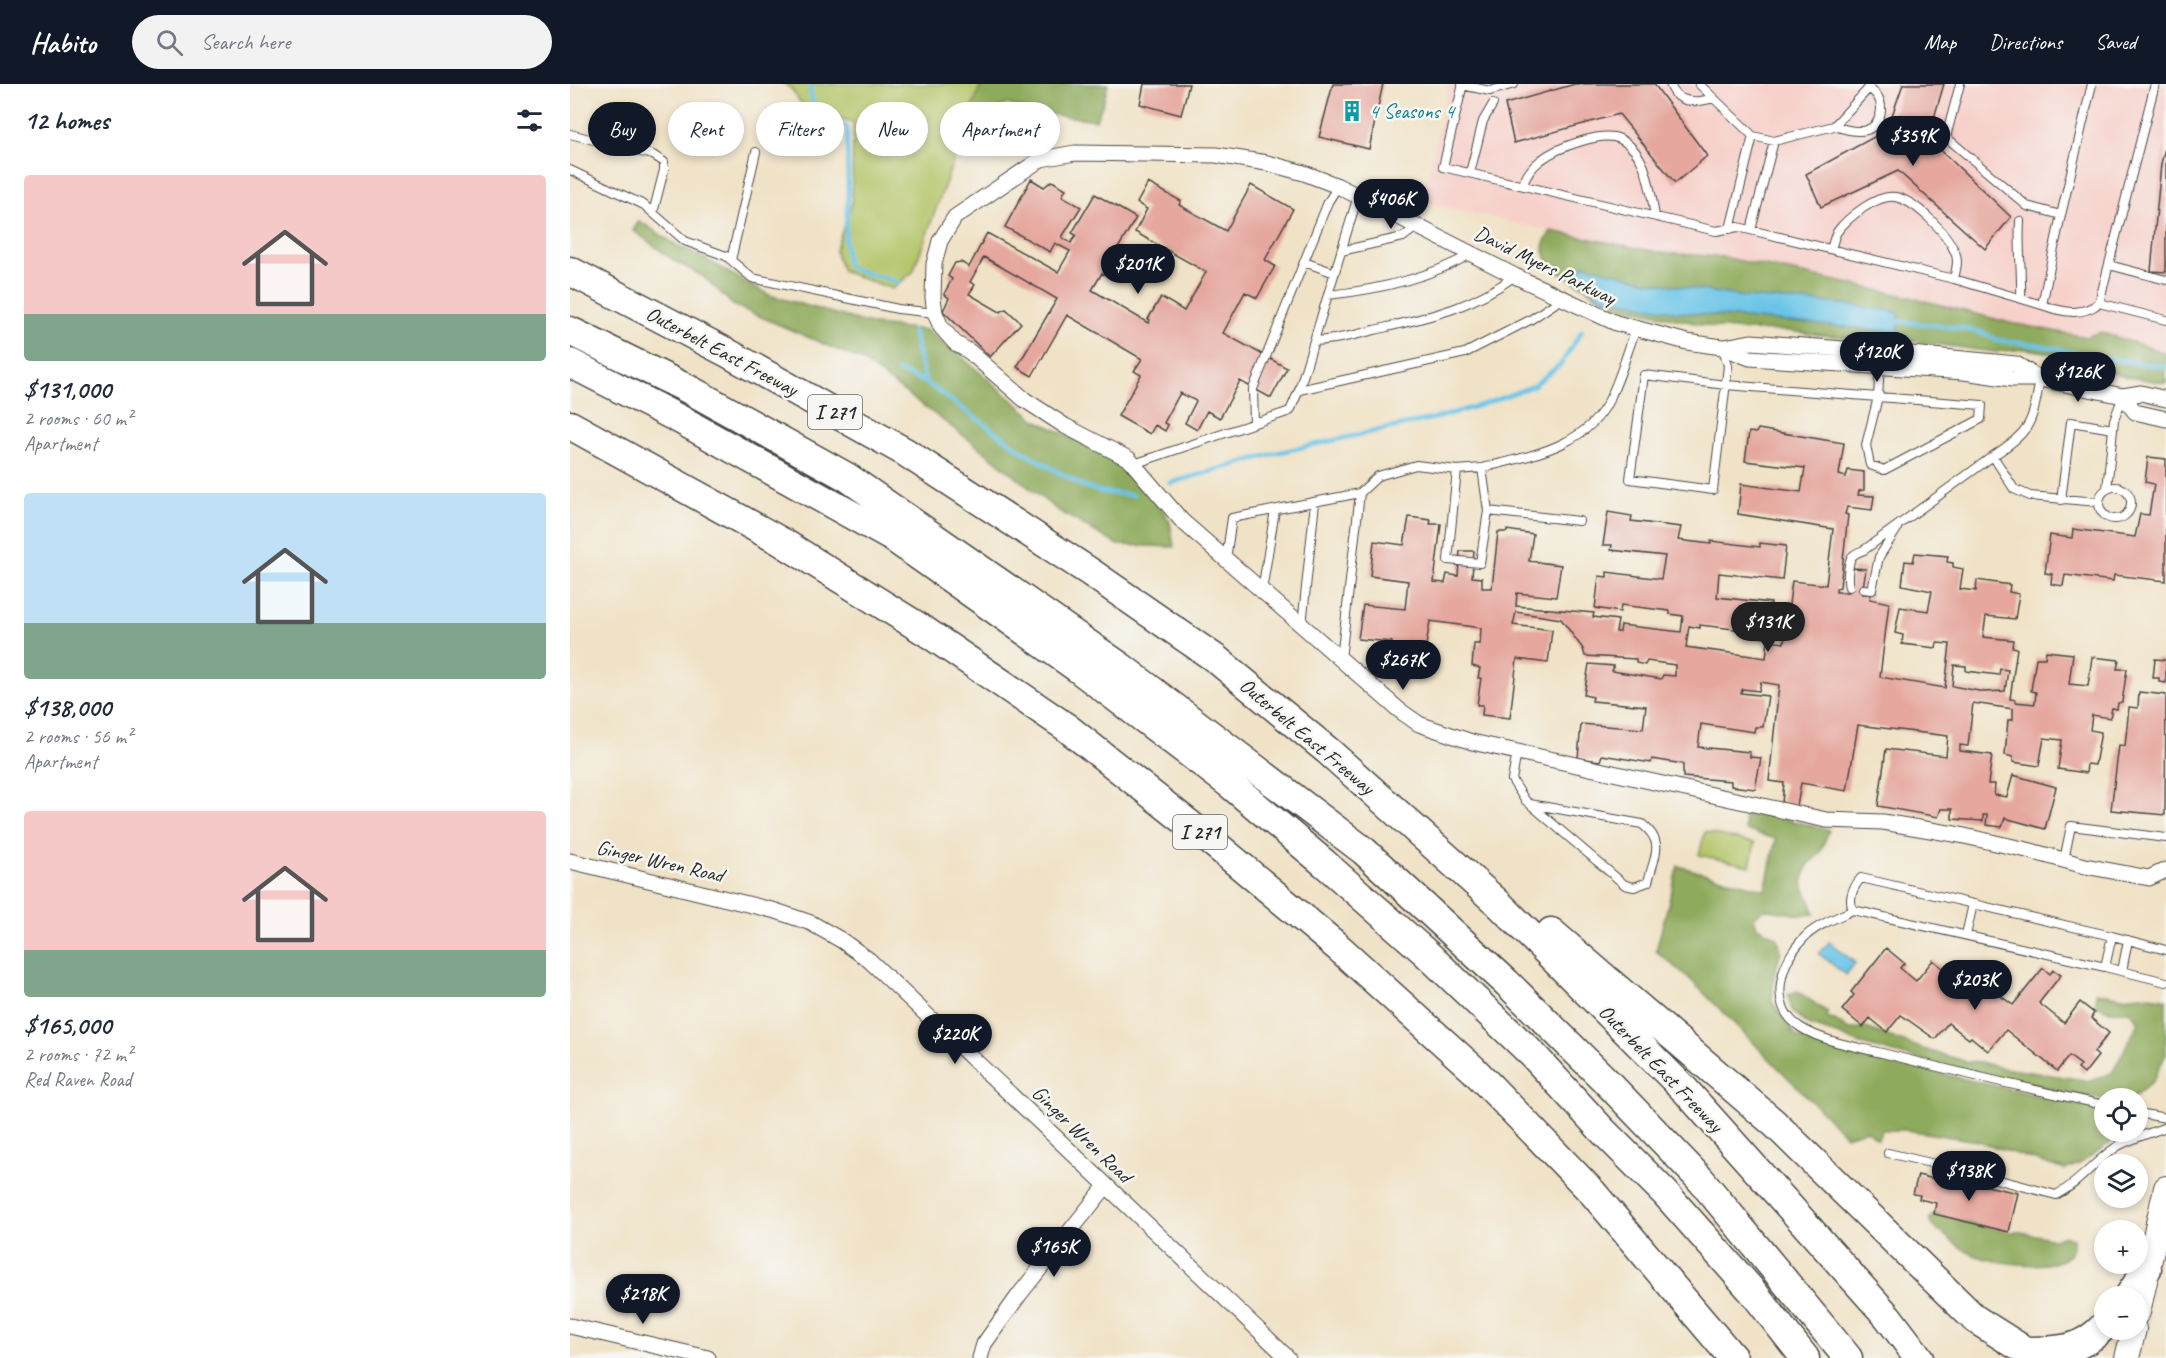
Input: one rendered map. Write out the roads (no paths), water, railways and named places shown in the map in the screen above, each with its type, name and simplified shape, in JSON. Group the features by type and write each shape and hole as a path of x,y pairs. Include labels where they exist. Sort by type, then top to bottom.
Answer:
{"highway":[{"name":"Outerbelt East Freeway","path":"570,271 726,351 905,452 1090,572 1216,659 1328,751 1500,905 1686,1091 1888,1317 1919,1358"},
{"path":"570,331 692,391 847,477 1120,667 1364,851 1507,983 1701,1180 1848,1358"},
{"path":"570,363 681,420 895,539 1076,667 1231,785 1426,953 1533,1055 1601,1130 1665,1193 1753,1292 1805,1358"},
{"name":"I 271","path":"570,425 782,542 925,631 1066,727 1217,846 1339,948 1473,1069 1593,1193 1733,1358"},
{"path":"1328,751 1562,941 1765,1115 1975,1319 2024,1350 2052,1358"},
{"path":"2024,1350 2060,1351 2094,1336"}],"main road":[{"path":"2148,1265 2166,1188"},
{"path":"2127,1358 2131,1340"}],"street":[{"name":"David Myers Parkway","path":"935,314 934,264 940,241 955,217 1041,159 1075,153 1216,155 1267,163 1304,172 1338,186 1419,225 1515,276 1616,323 1636,329 1687,342 1722,347 1750,358 1881,359 2012,379 2040,379 2122,396 2141,393 2166,399"},
{"path":"935,314 941,327 955,343 970,352 1025,400 1065,426 1130,459 1182,521 1399,710 1419,724 1446,734 1517,752 1826,820 1883,822 1949,833 2027,850 2085,866 2149,878 2166,870"},
{"name":"David Myers Parkway","path":"2122,396 2136,412 2166,419"},
{"name":"Ginger Wren Road","path":"570,861 776,911 811,923 841,940 869,960 1288,1358"},
{"path":"980,1358 984,1344 1019,1295 1106,1186"},
{"path":"570,1326 708,1358"}],"lane":[{"path":"1514,84 1490,91 1463,84 1443,167 1716,231 1738,227 1751,230 1954,279 2074,313 2090,310 2099,303 2155,84"},
{"path":"1670,84 1672,91 1683,99 1697,103 1714,98"},
{"path":"1699,84 1753,136 1774,141 1834,126 1850,131 1865,130 1874,126 1881,115 1880,102 1868,86 1834,126"},
{"path":"1959,84 1946,137 2027,206 2061,215"},
{"path":"2042,304 2092,84"},
{"path":"1470,173 1483,121 1493,104"},
{"path":"570,134 653,155 664,162 653,213"},
{"path":"1523,186 1526,176 1541,160 1561,148 1607,135 1621,139 1646,167 1655,216"},
{"path":"1730,229 1753,136"},
{"path":"1751,230 1774,141"},
{"path":"730,260 756,152"},
{"path":"570,170 644,205 685,241 726,256 752,278 898,309 935,314"},
{"path":"1254,423 1253,389 1328,202 1338,186"},
{"path":"1134,464 1290,411 1299,390 1359,196"},
{"path":"1831,249 1836,233 1857,213 1882,198 1897,197 1906,200 1926,215 1951,244 1957,259 1954,279"},
{"path":"2020,221 2022,298"},
{"path":"1341,251 1403,237 1419,225"},
{"path":"1328,296 1360,292 1424,274 1453,264 1472,253"},
{"path":"1304,262 1335,273"},
{"path":"2109,265 2166,280"},
{"path":"1314,341 1344,338 1445,313 1494,291 1515,276"},
{"path":"1299,390 1465,353 1530,320 1563,298"},
{"path":"2099,303 2166,320"},
{"path":"1226,559 1232,518 1360,493 1378,476 1416,465 1457,470 1482,468 1550,451 1592,426 1610,400 1636,329"},
{"path":"1722,347 1728,366 1726,386 1713,490 1629,479 1644,375 1726,386 1878,397 1982,405 1981,419 1884,470 1870,465 1866,445 1878,397 1881,359"},
{"path":"1849,587 1851,558 2018,440 2033,418 2040,379"},
{"path":"2107,489 2114,420 2122,396"},
{"path":"2061,500 2071,422 2113,429"},
{"path":"1993,456 2014,489 2030,496 2098,502"},
{"path":"1457,470 1449,560 1480,563 1488,511 1482,468"},
{"path":"2118,487 2127,493 2131,502 2128,513 2120,519 2109,519 2101,512 2098,502 2107,489 2118,487"},
{"path":"1341,659 1360,493"},
{"path":"1302,625 1315,502"},
{"path":"1262,591 1275,510"},
{"path":"1488,511 1579,521"},
{"path":"1863,589 1872,590 1875,567 1881,551 1901,522"},
{"path":"1517,752 1512,780 1530,804 1625,885 1634,886 1648,882 1658,844 1653,833 1642,824 1530,804"},
{"path":"2064,860 2071,826 2166,838"},
{"path":"1852,910 1850,904 1852,891 1861,878 2166,950"},
{"path":"1966,935 1973,904"},
{"path":"2094,1103 1914,1062 1845,1044 1801,1029 1787,1018 1780,1001 1779,987 1791,956 1802,939 1852,910 2166,982"},
{"path":"2105,967 2112,936"},
{"path":"2122,971 2128,940"},
{"path":"2148,1115 2166,1118"},
{"path":"1888,1154 2056,1195 2071,1188 2118,1146 2166,1127"}],"water":[{"path":"1585,265 1647,281 1744,297 1843,304 1892,311 1899,313 1899,332 1678,312 1600,297 1592,287 1575,276 1578,270"},
{"path":"1829,942 1855,963 1846,975 1819,954"}],"waterway":[{"path":"810,84 815,110 823,117 847,127 848,197 845,241 847,265 898,283"},
{"path":"1895,321 1961,328 1983,333 1997,340 2166,367"},
{"path":"913,331 925,382"},
{"path":"1170,483 1276,453 1440,417 1533,386 1561,364 1582,331"},
{"path":"898,371 925,382 1027,454 1083,486 1102,492 1133,495"}],"place":[{"name":"4 Seasons 4","path":"1352,111"}]}
